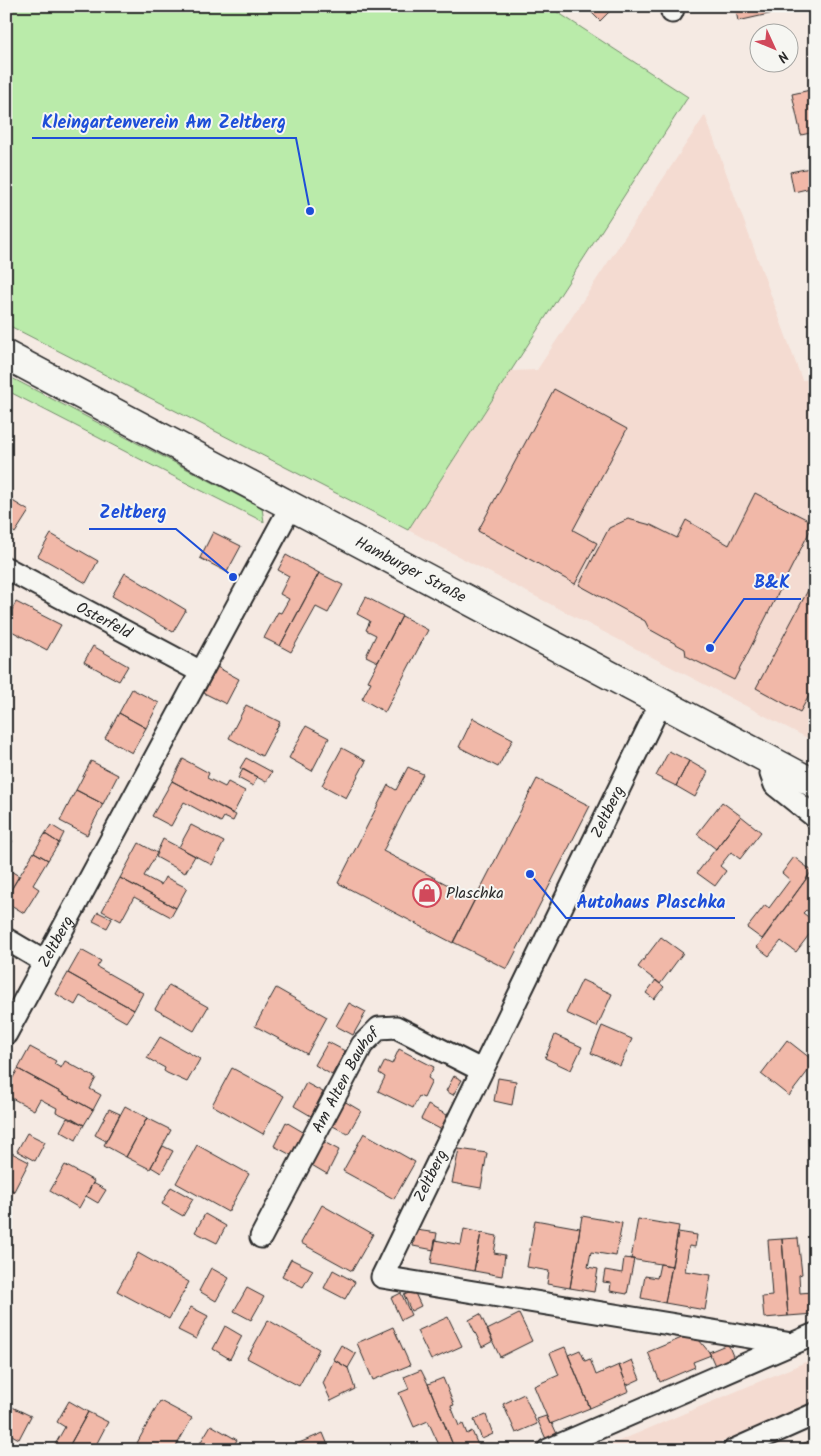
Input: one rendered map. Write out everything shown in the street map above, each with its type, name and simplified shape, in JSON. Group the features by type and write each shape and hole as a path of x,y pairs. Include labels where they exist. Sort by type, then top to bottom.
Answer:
{"main road":[{"name":"Hamburger Straße","path":"6,355 815,784"}],"street":[{"name":"Zeltberg","path":"6,1034 291,506"},
{"name":"Osterfeld","path":"6,568 201,672"},
{"name":"Zeltberg","path":"661,702 382,1277 792,1344"},
{"path":"774,763 771,774 775,785 815,817"},
{"path":"6,939 45,962"},
{"name":"Am Alten Bauhof","path":"261,1237 362,1045 379,1028 396,1027 482,1070"},
{"path":"548,1450 815,1334"},
{"path":"734,1450 815,1414"}],"shaded area":[{"path":"705,115 802,380 815,379 815,742 408,530 511,371 537,370"},
{"path":"815,1358 815,1402 703,1450 598,1450"}],"green space":[{"path":"6,6 548,6 688,97 408,530 6,324"},
{"path":"6,375 262,508 264,522 6,390"}],"building":[{"path":"585,6 613,6 614,7 600,21"},
{"path":"735,6 791,6 791,9 738,21"},
{"path":"815,89 815,132 801,135 792,94"},
{"path":"815,167 815,187 794,192 790,172"},
{"path":"815,209 815,229 812,229 808,210"},
{"path":"554,389 627,429 573,530 597,543 575,584 478,531"},
{"path":"755,493 814,523 734,680 686,656 685,649 649,629 645,621 579,585 609,528 628,519 651,525 677,538 686,520 729,545"},
{"path":"6,497 29,511 15,533 6,527"},
{"path":"213,532 241,546 227,572 200,558"},
{"path":"51,534 98,561 86,583 38,556"},
{"path":"286,555 319,573 280,646 264,638 278,612 281,613 289,599 280,594 289,576 278,570"},
{"path":"125,573 186,610 173,632 112,596"},
{"path":"319,573 343,585 328,613 316,607 291,652 280,646"},
{"path":"815,577 815,685 800,712 756,688"},
{"path":"366,597 402,616 378,662 366,656 376,635 366,630 370,621 357,614"},
{"path":"16,602 61,625 47,650 6,628 6,621"},
{"path":"402,616 428,630 385,712 362,699 371,682 368,681"},
{"path":"93,646 128,666 119,681 84,662"},
{"path":"217,667 239,679 226,704 204,693"},
{"path":"132,689 159,703 146,728 119,713"},
{"path":"246,705 280,722 262,756 229,738"},
{"path":"119,713 146,728 132,753 105,738"},
{"path":"473,718 513,739 498,767 459,747"},
{"path":"306,726 329,738 312,771 289,758"},
{"path":"342,748 366,761 346,798 322,785"},
{"path":"669,751 689,761 676,786 656,776"},
{"path":"246,758 272,772 266,782 240,768"},
{"path":"183,759 209,773 207,778 225,787 228,782 245,791 233,814 172,781"},
{"path":"91,761 118,775 103,804 76,790"},
{"path":"689,761 708,772 695,797 676,786"},
{"path":"408,767 423,774 383,851 475,899 453,943 338,883 388,785 396,790"},
{"path":"243,769 257,777 253,786 238,778"},
{"path":"537,779 590,806 507,969 453,942"},
{"path":"172,781 236,815 233,821 224,817 221,822 184,802 171,826 152,816"},
{"path":"76,790 103,804 87,835 60,821"},
{"path":"722,802 741,816 716,849 697,834"},
{"path":"741,816 761,832 740,859 731,852 720,866 726,871 715,886 697,873"},
{"path":"6,825 12,829 7,837 13,841 6,851"},
{"path":"51,825 64,833 59,843 45,834"},
{"path":"191,825 224,842 212,865 179,847"},
{"path":"45,834 59,843 48,860 34,852"},
{"path":"163,839 195,856 185,873 156,857"},
{"path":"139,843 157,853 144,876 161,885 165,877 187,888 176,908 120,878"},
{"path":"34,852 48,860 33,885 39,889 24,913 6,902 6,898"},
{"path":"794,857 812,871 762,939 747,928 765,905 769,908 790,880 782,873"},
{"path":"6,868 19,876 6,898"},
{"path":"812,871 815,873 815,908 811,913 806,910 803,913 815,922 815,927 796,952 781,941 769,956 757,947"},
{"path":"120,878 176,908 171,917 134,897 121,921 102,911"},
{"path":"98,912 112,919 107,928 93,921"},
{"path":"661,937 683,953 660,984 638,967"},
{"path":"81,950 101,961 97,967 143,993 134,1010 68,973"},
{"path":"68,973 134,1010 126,1022 80,996 75,1005 56,994"},
{"path":"582,980 612,994 597,1027 566,1013"},
{"path":"656,980 664,987 654,999 646,993"},
{"path":"169,985 208,1007 194,1031 155,1009"},
{"path":"276,988 327,1017 307,1054 255,1026"},
{"path":"349,1003 366,1012 353,1035 336,1026"},
{"path":"602,1026 632,1039 620,1066 591,1053"},
{"path":"555,1035 582,1047 571,1070 545,1058"},
{"path":"160,1037 200,1059 187,1082 167,1073 164,1071 165,1068 147,1058"},
{"path":"787,1040 815,1062 789,1096 761,1074"},
{"path":"328,1042 345,1051 332,1075 315,1065"},
{"path":"30,1047 56,1061 54,1064 61,1068 65,1061 96,1078 90,1089 101,1095 93,1110 18,1069"},
{"path":"399,1049 434,1067 428,1078 432,1081 424,1098 419,1096 413,1108 378,1091 385,1077 379,1073 385,1061 392,1064"},
{"path":"232,1068 284,1096 263,1134 212,1105"},
{"path":"18,1069 93,1110 84,1125 56,1112 57,1108 40,1099 34,1110 6,1095 6,1090"},
{"path":"454,1076 462,1080 453,1095 446,1091"},
{"path":"498,1078 516,1081 512,1105 494,1101"},
{"path":"306,1083 323,1092 311,1116 294,1106"},
{"path":"344,1101 361,1111 348,1134 331,1125"},
{"path":"428,1105 449,1116 442,1130 421,1119"},
{"path":"125,1106 147,1118 126,1157 104,1145"},
{"path":"109,1109 120,1114 106,1141 95,1135"},
{"path":"67,1118 71,1120 72,1118 84,1125 76,1140 60,1131"},
{"path":"147,1118 171,1130 150,1169 126,1157"},
{"path":"286,1122 303,1132 291,1155 274,1146"},
{"path":"27,1133 45,1142 35,1161 17,1151"},
{"path":"364,1133 415,1162 394,1199 343,1171"},
{"path":"322,1141 339,1150 327,1174 310,1164"},
{"path":"197,1145 249,1174 228,1212 176,1183"},
{"path":"163,1146 173,1151 161,1173 151,1167"},
{"path":"459,1149 487,1153 481,1188 452,1183"},
{"path":"6,1150 29,1162 14,1191 6,1187"},
{"path":"65,1165 94,1181 79,1208 50,1191"},
{"path":"93,1183 106,1190 98,1203 86,1196"},
{"path":"6,1187 14,1191 7,1203 6,1203"},
{"path":"171,1187 193,1199 183,1216 162,1204"},
{"path":"322,1205 373,1234 352,1271 301,1243"},
{"path":"205,1214 226,1226 217,1243 195,1232"},
{"path":"582,1216 622,1223 616,1256 591,1252 588,1267 598,1269 594,1292 570,1288"},
{"path":"638,1219 679,1226 672,1266 631,1259"},
{"path":"535,1220 580,1228 570,1288 547,1284 549,1271 527,1267"},
{"path":"464,1229 481,1233 474,1271 431,1263 435,1240 461,1245"},
{"path":"416,1230 437,1233 434,1250 413,1246"},
{"path":"678,1232 697,1235 695,1247 689,1246 685,1271 711,1275 705,1310 665,1303"},
{"path":"481,1233 497,1236 494,1253 505,1255 502,1276 474,1271"},
{"path":"798,1238 802,1274 799,1275 800,1293 812,1292 814,1314 788,1316 782,1239"},
{"path":"782,1239 788,1316 764,1318 762,1297 772,1296 768,1240"},
{"path":"138,1253 189,1282 169,1319 117,1291"},
{"path":"624,1258 634,1259 627,1294 610,1291 611,1283 603,1282 605,1270 622,1273"},
{"path":"291,1259 313,1270 303,1287 282,1276"},
{"path":"660,1264 672,1266 665,1303 641,1298 645,1276 657,1278"},
{"path":"211,1268 229,1278 216,1301 199,1291"},
{"path":"333,1270 355,1282 345,1299 324,1288"},
{"path":"247,1288 264,1297 251,1320 234,1311"},
{"path":"414,1291 421,1306 411,1311 404,1295"},
{"path":"401,1293 411,1315 401,1320 391,1298"},
{"path":"191,1307 208,1316 196,1339 178,1330"},
{"path":"480,1314 493,1341 482,1347 469,1320"},
{"path":"519,1314 532,1341 500,1357 487,1330"},
{"path":"448,1317 462,1346 431,1360 417,1331"},
{"path":"268,1320 319,1349 299,1386 247,1358"},
{"path":"225,1326 242,1336 230,1359 213,1349"},
{"path":"393,1327 410,1365 373,1380 357,1343"},
{"path":"684,1337 699,1340 711,1355 693,1362 695,1367 660,1382 648,1352"},
{"path":"728,1344 735,1361 716,1368 709,1352"},
{"path":"341,1345 356,1354 348,1368 333,1359"},
{"path":"565,1347 590,1408 550,1424 534,1386 559,1375 550,1353"},
{"path":"580,1350 585,1361 590,1359 596,1375 619,1365 629,1391 590,1408 568,1355"},
{"path":"334,1360 348,1368 355,1389 331,1401 323,1383"},
{"path":"632,1360 640,1379 627,1385 619,1366"},
{"path":"421,1370 455,1450 429,1450 439,1445 428,1421 414,1427 399,1393 409,1389 404,1377"},
{"path":"443,1378 454,1405 451,1406 459,1426 463,1424 467,1434 472,1431 480,1450 455,1450 428,1384"},
{"path":"524,1394 537,1424 516,1433 503,1404"},
{"path":"69,1401 88,1412 67,1450 52,1450 65,1427 57,1422"},
{"path":"160,1401 192,1418 174,1450 149,1450 137,1443"},
{"path":"8,1405 31,1416 19,1439 6,1432 6,1408"},
{"path":"88,1412 108,1422 97,1443 109,1450 67,1450"},
{"path":"486,1415 493,1434 482,1439 474,1420"},
{"path":"546,1416 557,1434 546,1439 537,1419"},
{"path":"211,1425 237,1440 231,1450 196,1450"},
{"path":"323,1433 330,1450 287,1450 287,1448"},
{"path":"815,1438 815,1450 797,1450 796,1447"}],"place":[{"name":"Kleingartenverein Am Zeltberg","path":"310,211"},
{"name":"Zeltberg","path":"233,577"},
{"name":"B&K","path":"710,648"},
{"name":"Autohaus Plaschka","path":"530,874"},
{"name":"Plaschka","path":"427,893"}]}
